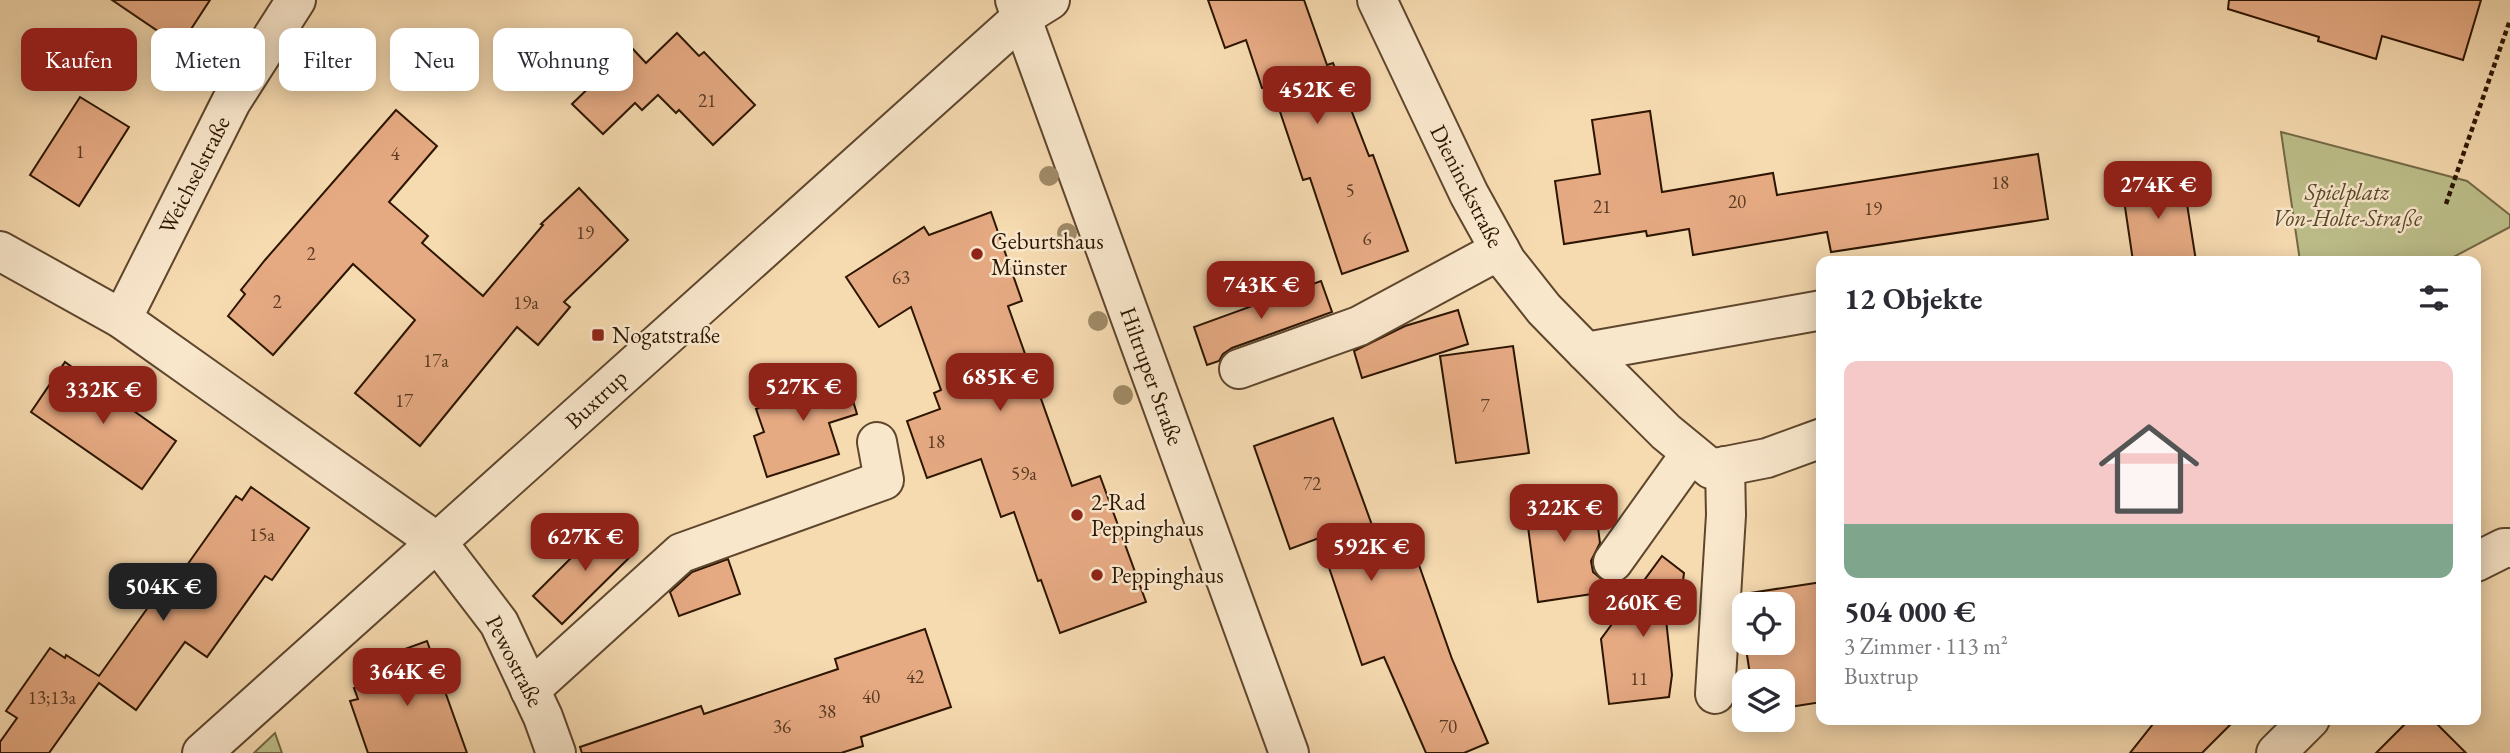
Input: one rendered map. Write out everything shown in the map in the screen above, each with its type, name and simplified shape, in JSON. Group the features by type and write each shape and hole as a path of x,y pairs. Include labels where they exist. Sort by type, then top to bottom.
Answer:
{"street":[{"name":"Weichselstraße","path":"122,319 231,102 296,0"},
{"name":"Dieninckstraße","path":"1377,0 1469,194 1506,261 1544,309 1666,432 1708,460"},
{"name":"Buxtrup","path":"202,753 1029,6"},
{"name":"Hiltruper Straße","path":"1029,6 1289,753"},
{"path":"1239,369 1359,326 1500,250"},
{"path":"0,251 122,319 437,542"},
{"path":"1586,352 1816,311"},
{"path":"1613,562 1708,460 1767,457 1816,440"},
{"path":"530,690 681,553 884,480 877,442"},
{"path":"1708,460 1726,514 1715,694"},
{"name":"Pewostraße","path":"437,542 499,623 556,753"},
{"path":"2481,560 2504,548 2510,548"},
{"path":"2276,753 2304,725"}],"path":[{"path":"2446,204 2510,20"}],"green space":[{"name":"Spielplatz Von-Holte-Straße","path":"2281,132 2467,181 2510,215 2510,227 2455,256 2299,256"},
{"path":"275,733 282,753 254,753"}],"building":[{"path":"112,0 210,0 192,28 153,28"},
{"path":"1208,0 1304,0 1327,65 1333,63 1369,156 1373,155 1408,251 1342,274 1310,178 1303,180 1271,85 1262,88 1246,40 1225,48"},
{"path":"2229,0 2481,0 2463,60 2382,36 2376,59 2318,41 2319,37 2228,9"},
{"path":"677,33 699,56 704,52 755,105 713,145 679,110 676,113 658,95 642,110 635,103 603,134 572,104 585,91 633,91 633,49 646,63"},
{"path":"80,97 129,127 79,206 30,175"},
{"path":"396,110 437,146 389,202 428,236 422,243 483,296 543,225 541,224 579,188 628,240 564,302 570,307 538,345 517,327 420,446 355,393 415,320 353,264 273,355 228,316 245,294 241,290 265,260"},
{"path":"1650,111 1662,192 1773,173 1777,195 2038,154 2048,219 1831,252 1827,232 1693,255 1689,229 1647,236 1646,231 1564,244 1555,181 1600,174 1592,120"},
{"path":"2156,174 2159,188 2184,185 2195,256 2132,256 2121,180"},
{"path":"991,212 1022,301 1008,306 1072,486 1100,476 1146,602 1060,633 1014,512 1001,517 981,459 927,478 907,421 940,409 934,393 941,390 911,307 879,327 846,277 924,227 929,235"},
{"path":"1321,281 1332,312 1232,348 1223,354 1219,361 1207,365 1194,327"},
{"path":"1458,310 1468,344 1362,378 1354,351 1405,326"},
{"path":"1513,346 1529,453 1456,463 1440,356"},
{"path":"65,362 176,441 142,489 31,412"},
{"path":"844,371 857,414 829,423 839,454 767,477 754,436 764,432 756,409 774,403 771,394"},
{"path":"1333,418 1384,558 1413,548 1452,659 1488,743 1464,753 1426,753 1384,657 1362,665 1319,538 1290,549 1254,446"},
{"path":"251,487 309,528 272,580 265,576 207,657 185,642 136,710 99,683 49,753 0,753 0,742 17,718 6,711 50,648 99,676 179,564 185,568 236,496 242,500"},
{"path":"1593,488 1600,543 1591,561 1593,572 1605,582 1606,592 1538,602 1524,497"},
{"path":"608,521 637,550 562,624 533,596"},
{"path":"1662,556 1684,573 1680,606 1665,610 1672,675 1669,697 1609,704 1601,639"},
{"path":"728,559 740,594 679,616 670,592 692,572"},
{"path":"1816,583 1816,703 1795,706 1795,669 1749,669 1747,655 1795,655 1795,592 1756,592"},
{"path":"925,629 951,707 861,737 863,746 841,753 582,753 580,747 701,706 704,714 838,669 835,659"},
{"path":"427,641 467,753 368,753 350,701 358,699 354,688 374,681 370,673 395,664 391,654"},
{"path":"2152,725 2230,725 2202,753 2130,753"},
{"path":"2404,725 2438,725 2466,753 2376,753"}],"place":[{"name":"Geburtshaus Münster","path":"977,254"},
{"name":"Nogatstraße","path":"598,335"},
{"name":"2-Rad Peppinghaus","path":"1077,515"},
{"name":"Peppinghaus","path":"1097,575"}]}
